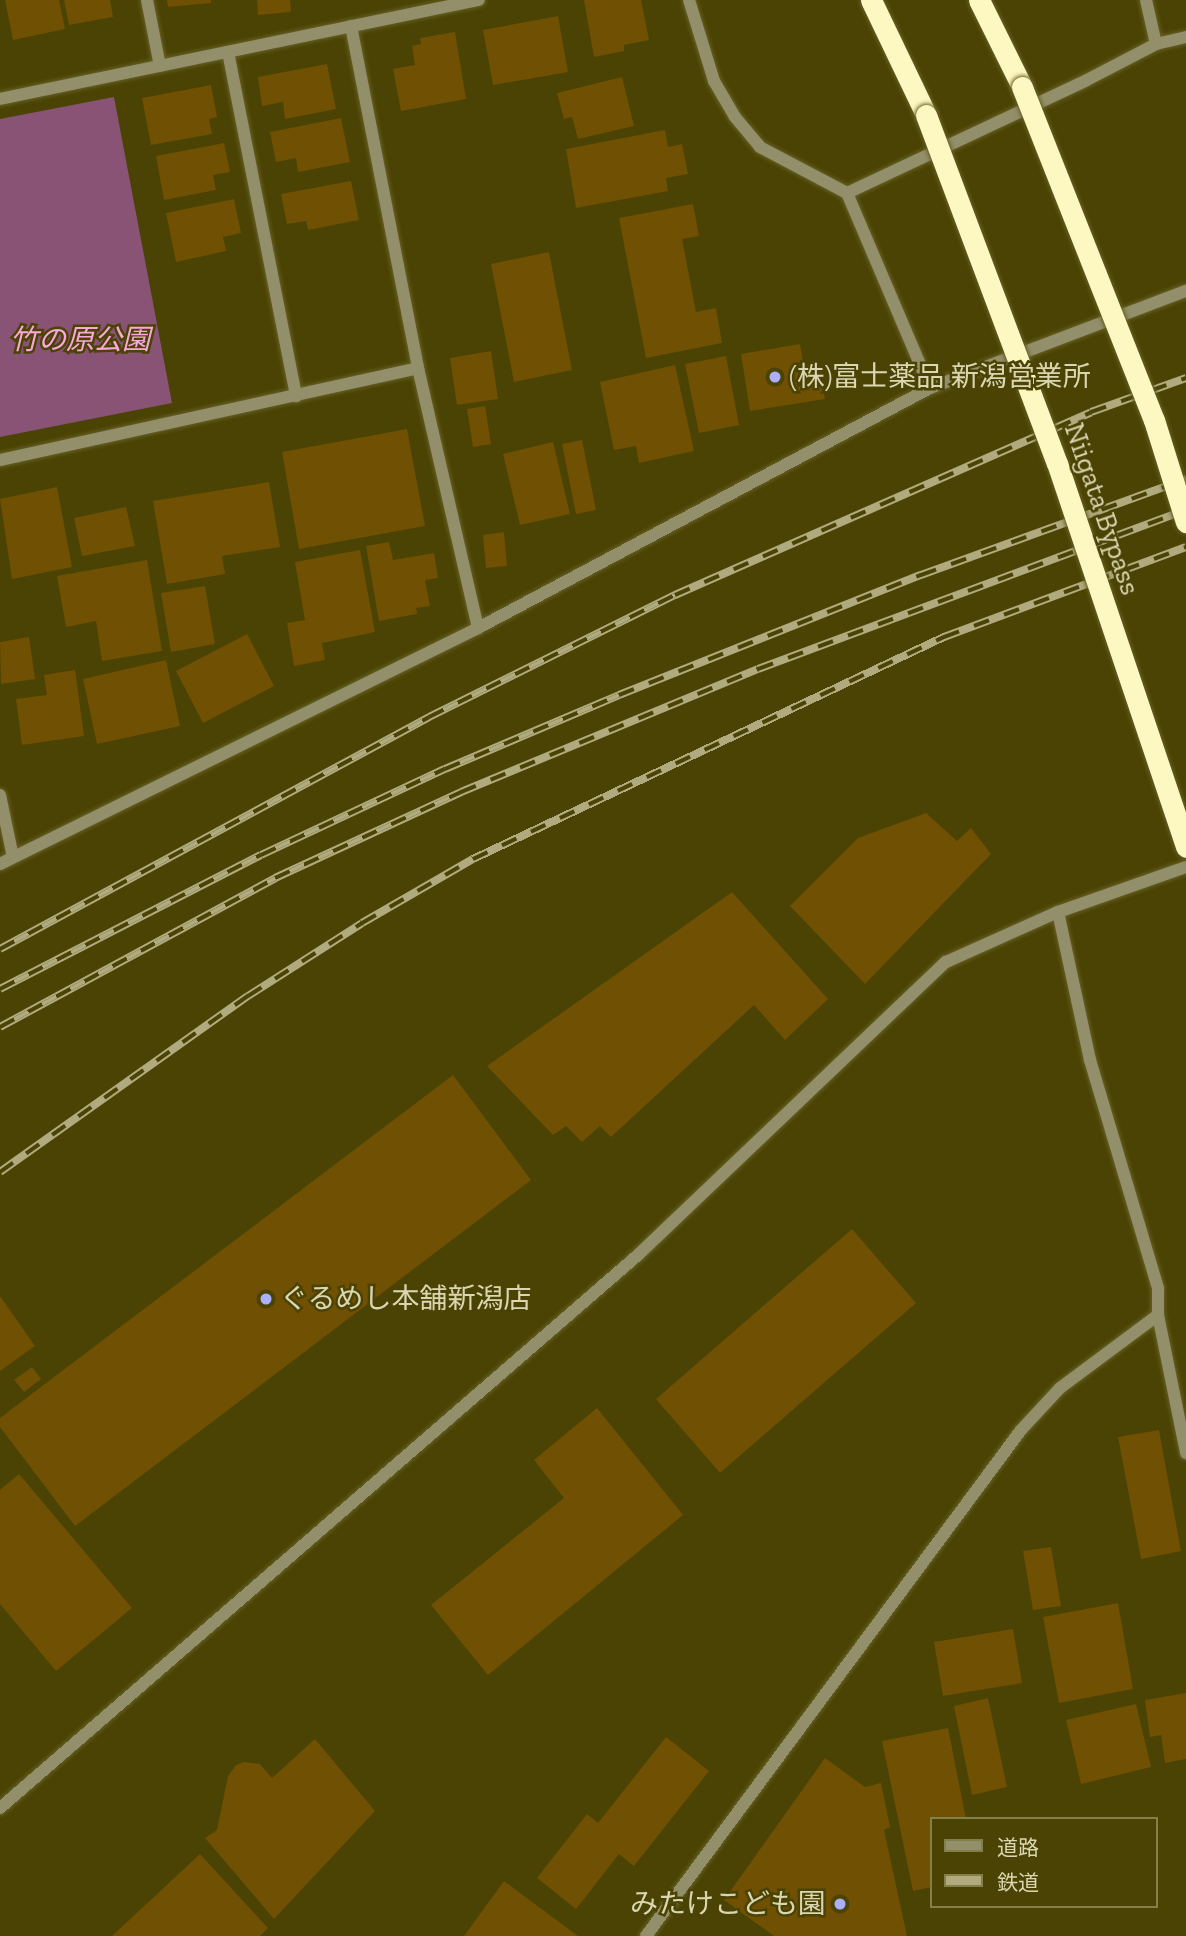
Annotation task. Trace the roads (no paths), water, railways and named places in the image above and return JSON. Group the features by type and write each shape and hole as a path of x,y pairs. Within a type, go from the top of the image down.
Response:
{"highway":[{"name":"Niigata Bypass","path":"871,0 926,115 1057,463 1186,847"},
{"path":"979,0 1022,87 1154,419 1186,522"}],"street":[{"path":"146,0 160,66"},
{"path":"0,99 479,0"},
{"path":"689,0 714,81 735,117 760,147 847,193 930,388"},
{"path":"1146,0 1156,44"},
{"path":"351,26 418,368 478,628"},
{"path":"847,193 1156,44 1186,37"},
{"path":"228,52 296,396"},
{"path":"0,864 478,628 930,388 1186,291"},
{"path":"0,460 418,368"},
{"path":"0,795 13,857"},
{"path":"0,1808 639,1254 946,962 1058,912 1186,867"},
{"path":"1058,912 1090,1060 1158,1288 1158,1315 1186,1453"},
{"path":"646,1936 1021,1430 1060,1388 1158,1315"}],"railway":[{"path":"0,949 429,717 675,595 1091,412 1186,378"},
{"path":"0,989 261,855 445,769 619,695 921,575 1186,479"},
{"path":"0,1027 275,878 461,792 758,669 1186,510"},
{"path":"0,1172 248,996 362,923 473,859 944,637 1186,547"}],"place":[{"name":"(株)富士薬品 新潟営業所","path":"775,377"},
{"name":"ぐるめし本舗新潟店","path":"266,1299"},
{"name":"みたけこども園","path":"840,1904"}],"park label":[{"name":"竹の原公園","path":"80,340"}]}
